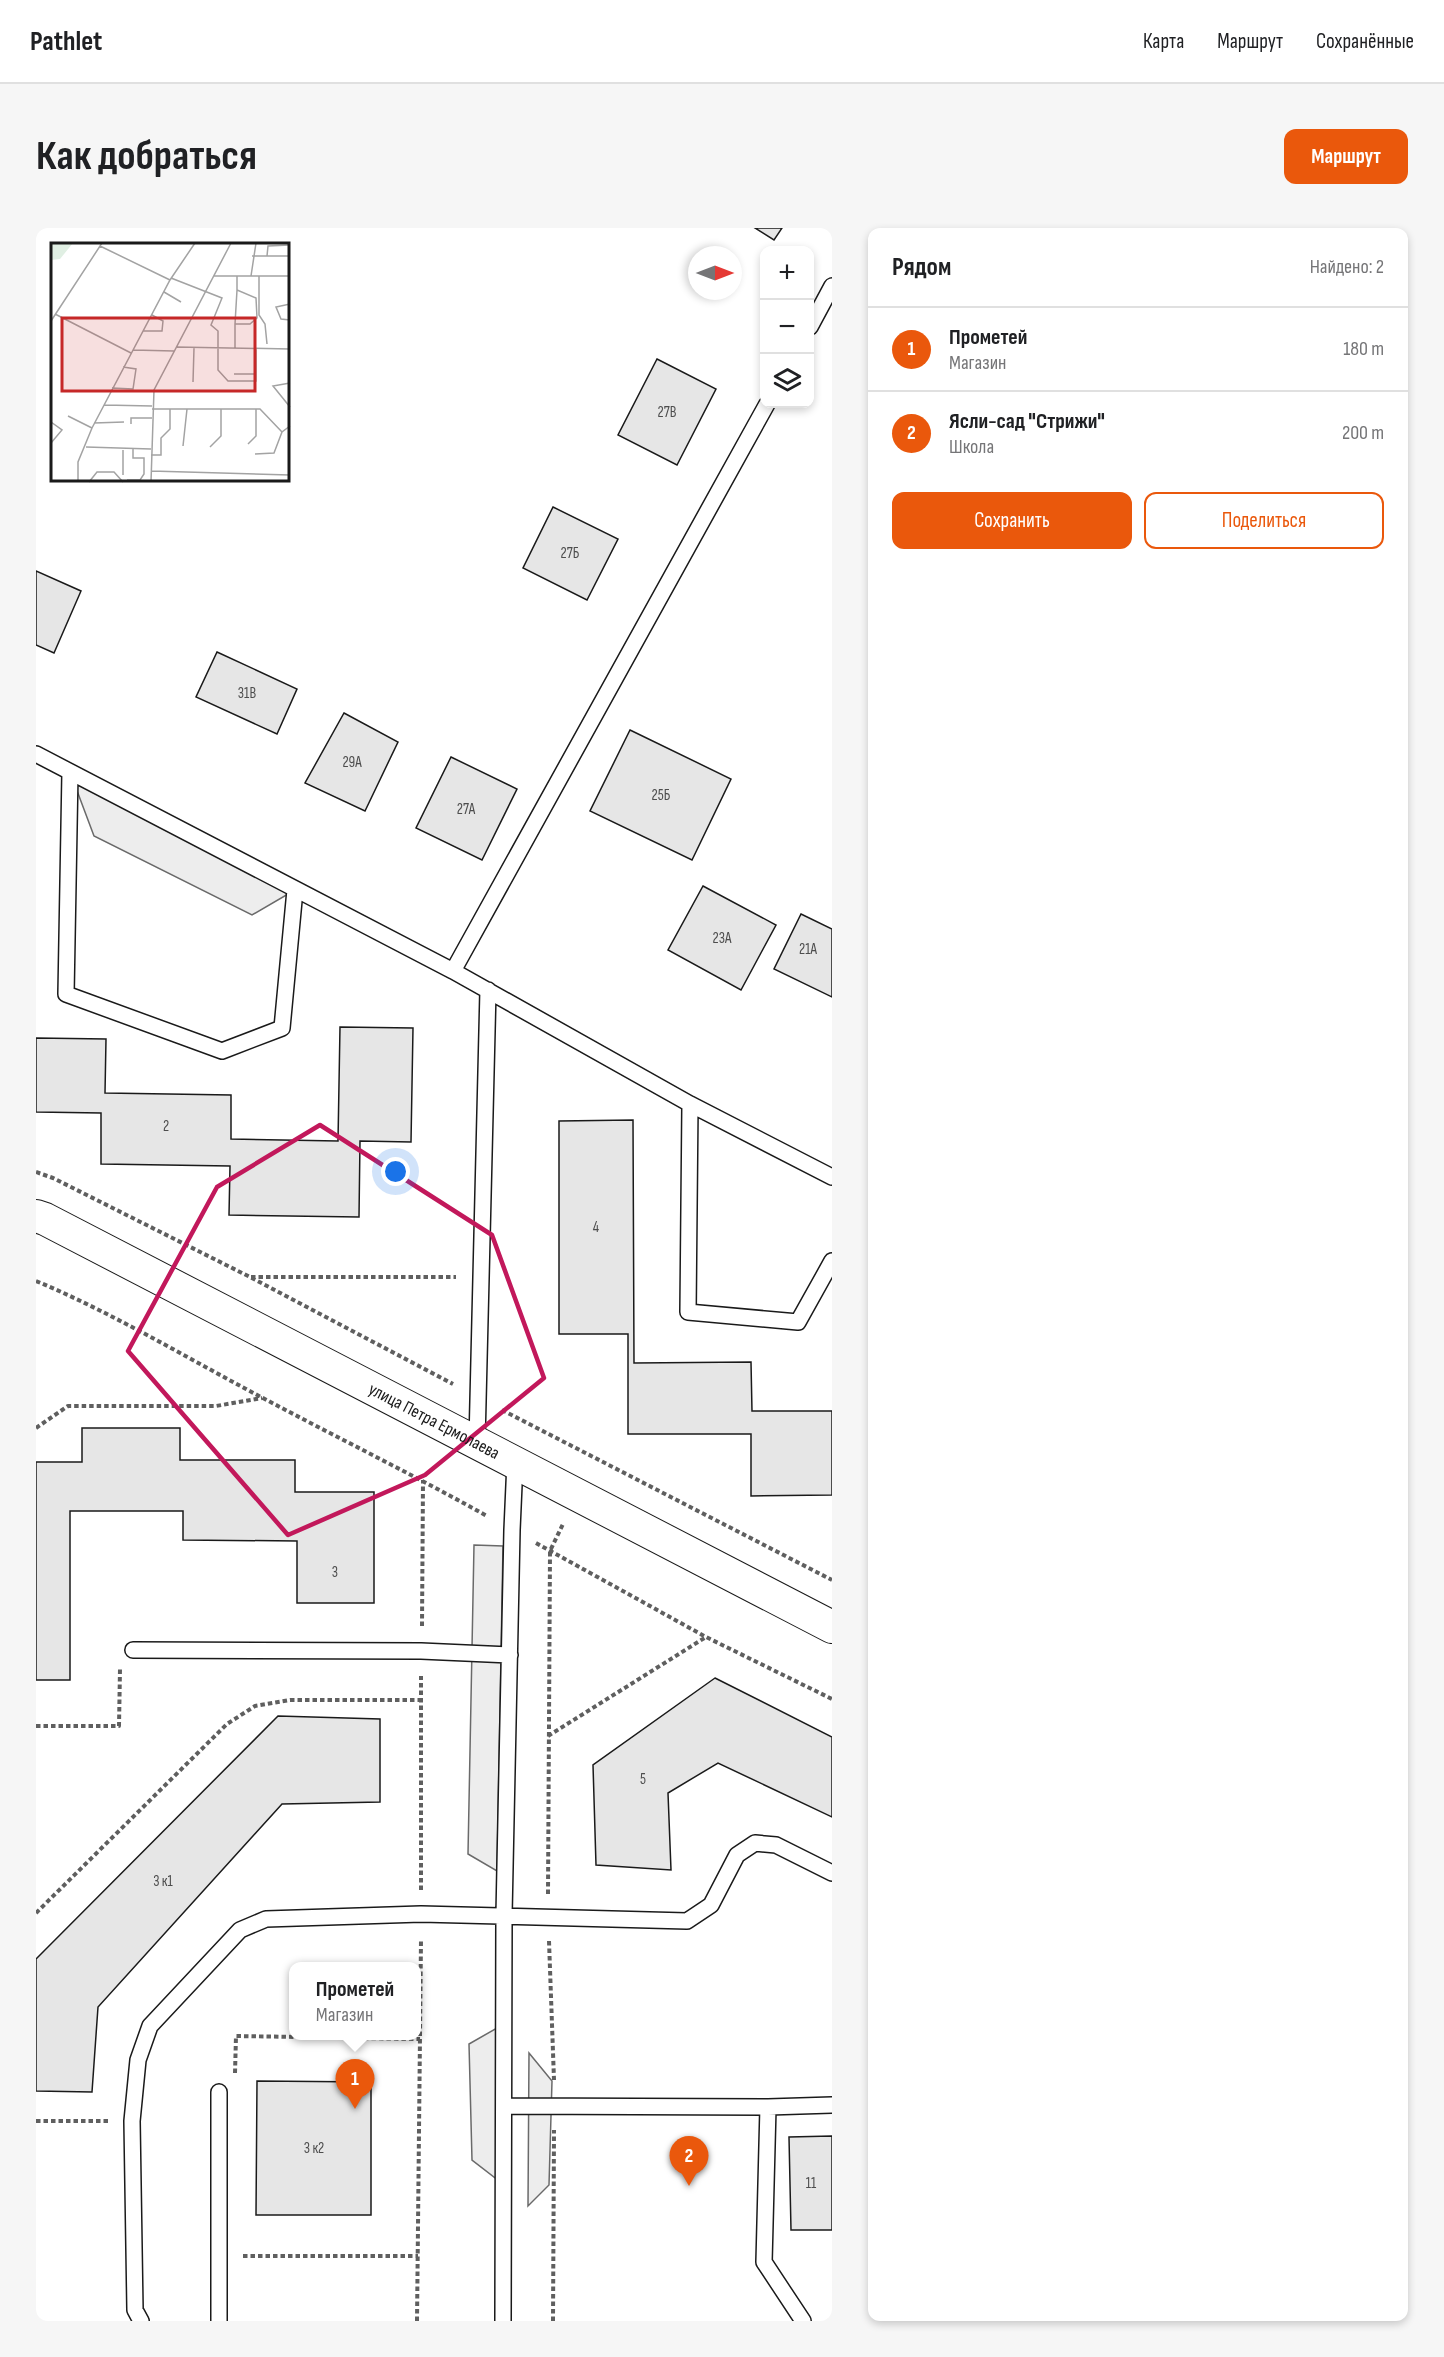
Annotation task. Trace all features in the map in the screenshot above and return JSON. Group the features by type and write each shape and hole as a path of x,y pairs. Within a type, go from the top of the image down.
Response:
{"street":[{"name":"улица Петра Ермолаева","path":"36,1216 56,1224 832,1627"}],"lane":[{"path":"814,320 832,286"},
{"path":"453,970 765,408"},
{"path":"36,754 453,970 690,1104 832,1178"},
{"path":"70,772 66,994 222,1051 282,1028 295,890"},
{"path":"477,1442 488,990"},
{"path":"690,1104 688,1312 798,1322 832,1262"},
{"path":"503,2321 504,1915 515,1462"},
{"path":"133,1650 421,1651 510,1655"},
{"path":"141,2321 135,2310 132,2121 138,2060 150,2026 240,1930 266,1919 421,1914 687,1922 711,1905 737,1855 755,1843 776,1845 832,1873"},
{"path":"219,2092 219,2321"},
{"path":"504,2106 768,2107 832,2105"},
{"path":"768,2107 764,2262 803,2321"}],"path":[{"path":"36,1172 53,1178 250,1277 832,1580"},
{"path":"250,1277 481,1277"},
{"path":"36,1281 82,1302 423,1480 706,1637 832,1699"},
{"path":"36,1428 68,1406 216,1406 263,1398"},
{"path":"550,1551 564,1522"},
{"path":"548,1736 706,1637"},
{"path":"36,1726 119,1726 120,1662 133,1650"},
{"path":"36,1912 227,1724 255,1706 291,1700 421,1700"},
{"path":"219,2092 235,2083 236,2036 289,2037"},
{"path":"36,2121 132,2121"},
{"path":"218,2256 418,2256"}],"highlighted area":[{"path":"320,1125 492,1235 544,1378 425,1475 288,1535 128,1351 217,1187"}],"shaded area":[{"path":"70,772 295,890 252,915 94,836"},
{"path":"474,1545 503,1546 497,1871 468,1854"},
{"path":"504,2024 503,2184 472,2160 469,2044"},
{"path":"529,2053 552,2081 549,2185 528,2206"}],"building":[{"path":"755,228 782,228 774,240"},
{"path":"657,359 716,389 677,465 618,435"},
{"path":"553,507 618,539 587,600 523,568"},
{"path":"36,571 81,591 54,653 36,645"},
{"path":"217,652 297,689 277,734 196,697"},
{"path":"344,713 398,742 365,811 305,783"},
{"path":"630,730 731,779 692,860 590,811"},
{"path":"451,757 517,789 482,860 416,828"},
{"path":"703,886 776,925 741,990 668,950"},
{"path":"801,914 832,929 832,997 774,969"},
{"path":"340,1027 413,1028 411,1142 360,1141 359,1217 229,1215 230,1166 101,1164 101,1113 36,1112 36,1038 106,1039 105,1093 231,1095 231,1139 338,1141"},
{"path":"633,1120 634,1363 751,1362 752,1411 832,1411 832,1495 751,1496 751,1434 628,1434 628,1334 559,1334 559,1121"},
{"path":"82,1428 180,1428 180,1460 295,1460 295,1492 374,1492 374,1603 297,1603 297,1541 183,1540 183,1511 70,1511 70,1680 36,1680 36,1462 82,1462"},
{"path":"715,1678 832,1737 832,1817 718,1763 668,1793 671,1870 596,1865 593,1765"},
{"path":"278,1716 380,1719 380,1802 282,1804 98,2007 92,2092 36,2091 36,1959"},
{"path":"257,2081 371,2082 371,2215 256,2215"},
{"path":"832,2136 832,2230 791,2230 789,2137"}],"place":[{"name":"Прометей","path":"355,2109"},
{"name":"Ясли-сад \"Стрижи\"","path":"689,2186"}]}
